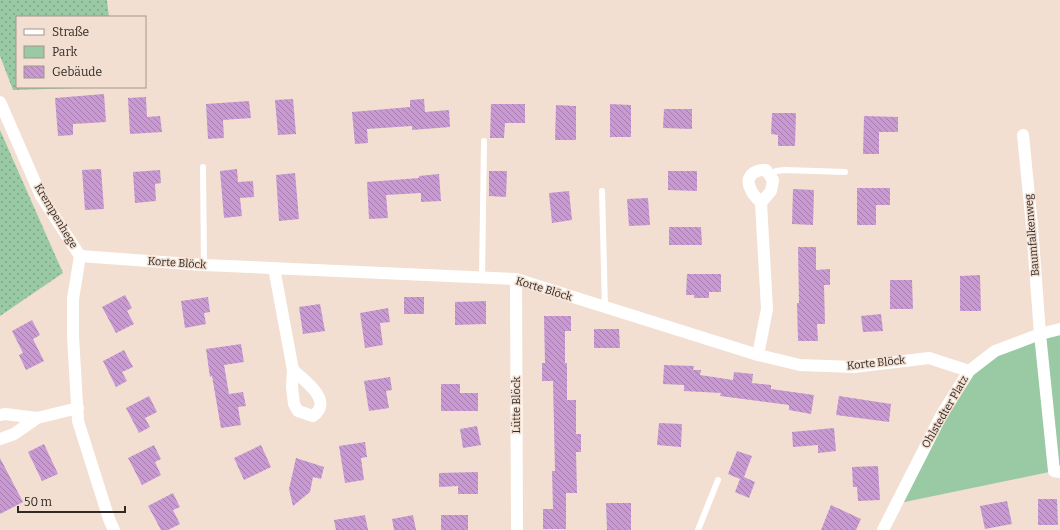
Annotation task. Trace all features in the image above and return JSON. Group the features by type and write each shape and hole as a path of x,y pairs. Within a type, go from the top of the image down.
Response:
{"street":[{"name":"Krempenhege","path":"0,102 41,196 80,256 73,299 73,336 78,421 109,519 114,530"},
{"name":"Baumfalkenweg","path":"1023,135 1032,226 1040,334"},
{"path":"758,355 767,310 761,203 750,189 749,177 755,171 760,169 766,170 771,175 773,180 771,191 761,203"},
{"name":"Korte Blöck","path":"80,256 204,265 516,279 758,355 800,366 854,367 929,358 969,371"},
{"path":"274,268 293,370"},
{"name":"Lütte Blöck","path":"516,279 517,530"},
{"name":"Ohlstedter Platz","path":"883,530 942,414 969,371 995,351 1040,334 1060,329"},
{"path":"1040,334 1054,471 1060,472"},
{"path":"0,415 5,414 37,418 78,408"},
{"path":"0,439 14,434 37,418"}],"lane":[{"path":"482,278 484,140"},
{"path":"203,167 204,265"},
{"path":"771,175 776,171 785,170 845,172"},
{"path":"602,191 606,308"},
{"path":"698,530 718,480"}],"green space":[{"path":"0,0 107,0 109,16 16,16 16,88 80,88 13,90 0,56"},
{"path":"0,130 63,273 0,316"},
{"path":"1060,329 1060,472 1054,471 895,504 969,371 995,351"}],"building":[{"path":"104,94 106,122 73,124 73,135 58,136 55,98"},
{"path":"146,97 147,117 160,116 162,132 130,134 128,98"},
{"path":"293,99 296,134 278,135 275,100"},
{"path":"424,99 425,112 449,110 450,127 412,130 412,126 367,129 368,143 355,144 352,112 410,107 410,100"},
{"path":"249,101 251,118 223,120 224,138 208,139 206,104"},
{"path":"491,104 525,104 525,123 505,123 504,138 490,138"},
{"path":"610,104 631,105 631,137 610,137"},
{"path":"556,105 576,106 576,140 555,140"},
{"path":"664,109 692,109 692,129 663,128"},
{"path":"772,113 796,113 795,146 778,146 778,135 771,134"},
{"path":"864,116 898,117 898,132 879,132 879,154 863,154"},
{"path":"101,169 104,209 85,210 82,170"},
{"path":"237,169 238,182 253,181 254,197 240,198 242,216 224,218 220,171"},
{"path":"160,170 161,183 155,184 156,201 135,203 133,172"},
{"path":"489,171 507,171 506,197 489,196"},
{"path":"668,171 697,171 697,191 668,190"},
{"path":"295,173 299,219 279,221 276,175"},
{"path":"439,174 441,201 421,202 421,193 386,195 388,218 369,219 367,182 419,178 419,176"},
{"path":"857,188 890,188 890,205 876,205 876,225 857,225"},
{"path":"793,189 814,190 813,225 792,224"},
{"path":"569,191 572,220 552,223 549,193"},
{"path":"648,198 650,225 629,226 627,199"},
{"path":"669,227 701,227 702,245 669,245"},
{"path":"798,247 816,247 816,270 830,269 830,285 824,285 825,324 817,324 818,341 798,341"},
{"path":"687,274 721,274 721,292 709,292 709,298 694,298 694,295 686,295"},
{"path":"980,275 981,311 960,311 960,276"},
{"path":"890,280 912,280 913,309 890,309"},
{"path":"125,295 132,308 127,311 134,324 116,333 102,307"},
{"path":"208,297 210,312 204,313 206,324 185,328 181,301"},
{"path":"404,297 424,297 424,314 404,314"},
{"path":"486,301 486,324 455,325 455,302"},
{"path":"320,304 325,331 303,334 299,307"},
{"path":"388,308 390,322 380,323 383,345 365,348 360,313"},
{"path":"881,314 883,331 863,332 861,316"},
{"path":"544,316 571,316 571,331 565,331 567,400 576,400 576,434 581,434 581,452 576,452 577,493 566,493 566,529 543,529 543,509 553,509 552,471 555,471 553,381 542,381 542,363 545,363"},
{"path":"32,320 40,335 33,339 44,361 26,370 19,355 23,353 12,331"},
{"path":"594,329 619,329 620,348 594,348"},
{"path":"241,344 244,362 224,365 229,394 243,392 246,406 238,407 241,425 221,428 212,376 210,377 206,349"},
{"path":"124,350 133,367 122,372 127,381 116,387 103,361"},
{"path":"664,365 694,366 693,370 701,370 700,375 733,380 734,372 753,374 752,383 771,385 771,389 814,395 811,414 789,410 789,405 720,396 721,393 684,391 684,385 663,384"},
{"path":"390,377 392,390 386,391 389,408 369,411 364,381"},
{"path":"441,384 460,384 460,393 478,393 478,411 441,411"},
{"path":"149,396 157,412 145,418 150,427 139,433 126,408"},
{"path":"839,396 891,404 889,422 836,415"},
{"path":"659,423 682,424 681,447 657,445"},
{"path":"477,426 481,445 463,448 460,429"},
{"path":"834,428 836,451 818,453 818,445 793,447 792,432"},
{"path":"365,442 367,457 361,458 364,480 345,483 339,446"},
{"path":"44,444 58,474 42,481 28,452"},
{"path":"154,445 161,459 155,462 161,475 142,485 128,458"},
{"path":"261,445 271,467 244,480 234,458"},
{"path":"737,451 752,456 744,477 755,482 749,498 735,492 740,479 728,474"},
{"path":"0,458 23,502 0,514"},
{"path":"296,458 324,467 321,479 313,477 310,492 293,506 289,489"},
{"path":"878,466 880,500 858,501 857,487 853,487 852,467"},
{"path":"478,472 478,494 458,494 458,486 439,487 439,473"},
{"path":"173,493 180,507 173,510 180,524 168,530 161,530 148,506"},
{"path":"1038,499 1057,499 1058,525 1038,525"},
{"path":"1007,501 1012,524 985,529 980,506"},
{"path":"606,503 631,503 631,530 607,530"},
{"path":"831,505 861,519 856,530 821,530"},
{"path":"365,515 368,530 336,530 334,520"},
{"path":"413,515 416,530 394,530 392,519"},
{"path":"441,515 468,515 468,530 441,530"}]}
